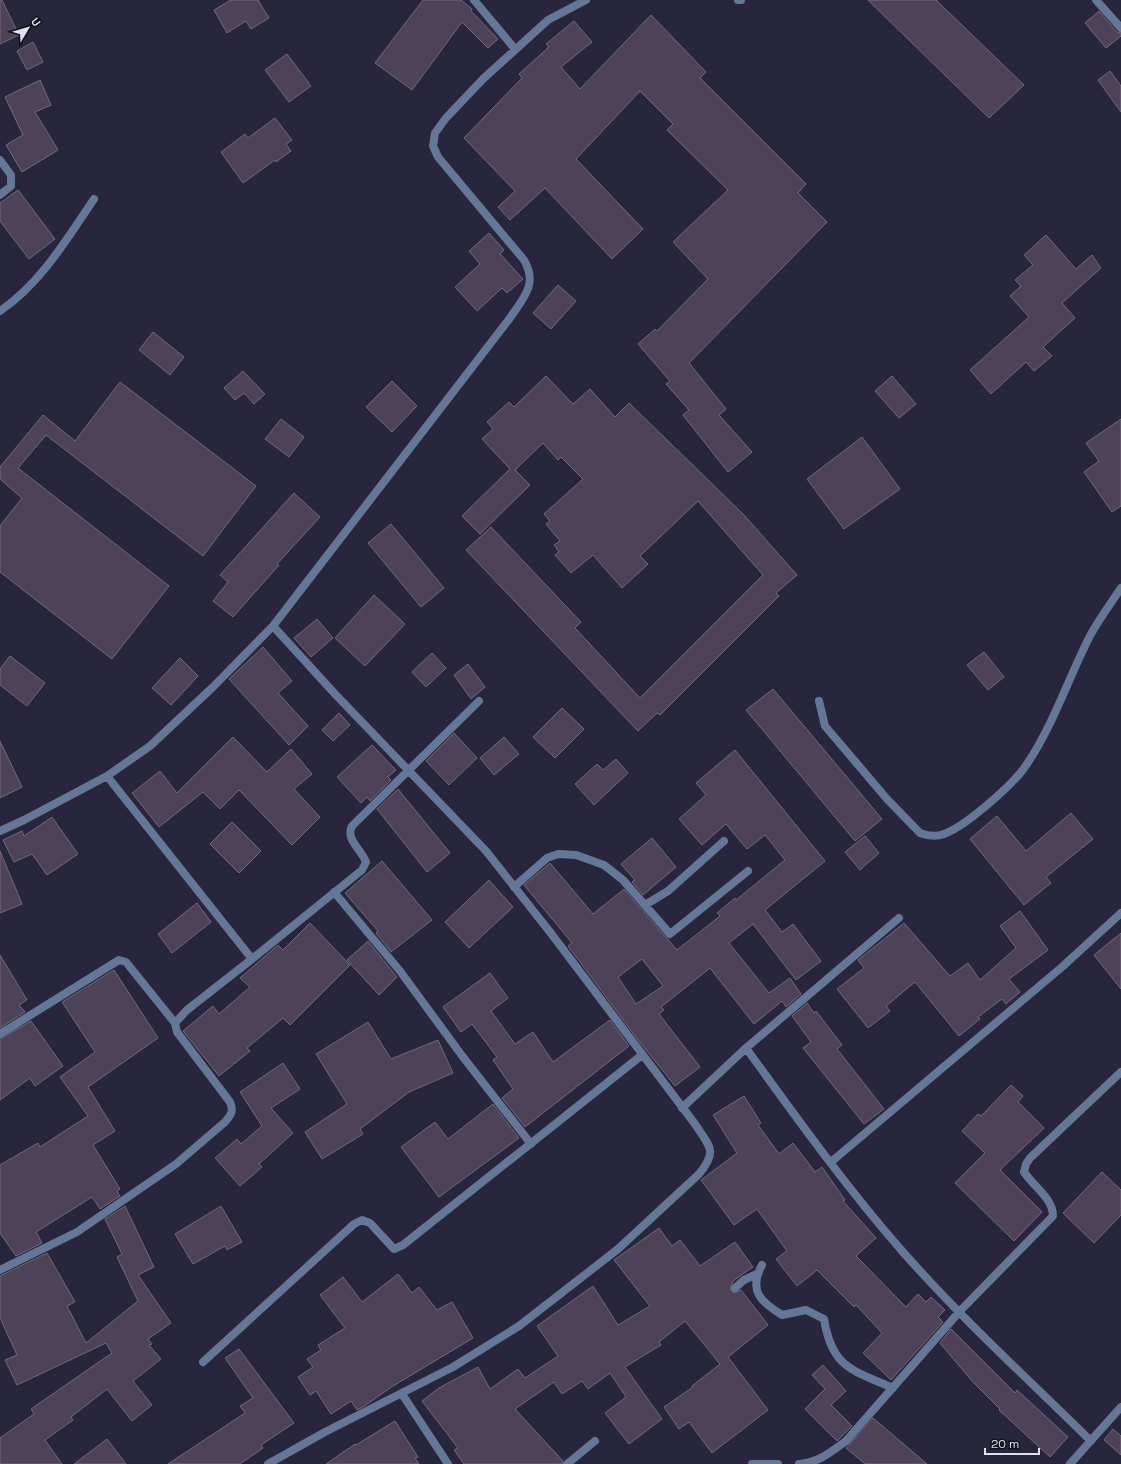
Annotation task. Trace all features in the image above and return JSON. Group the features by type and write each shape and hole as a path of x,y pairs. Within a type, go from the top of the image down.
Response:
{"street":[{"path":"474,0 514,49"},
{"path":"0,831 107,776 150,746 273,626 510,318 532,280 530,270 524,260 438,157 433,146 435,133 446,118 514,49 548,20 586,0"},
{"path":"1096,0 1121,28"},
{"path":"0,160 11,175 10,186 0,195"},
{"path":"0,311 11,304 44,269 61,248 94,199"},
{"path":"819,701 825,726 887,799 920,833 927,836 943,834 966,821 1005,788 1026,766 1044,735 1091,634 1121,588"},
{"path":"271,1463 325,1432 453,1367 519,1326 618,1250 699,1174 709,1162 711,1152 695,1124 496,863 273,626"},
{"path":"176,1023 187,1010 252,960 362,870 366,862 351,838 349,832 352,826 479,701"},
{"path":"107,776 252,960"},
{"path":"645,905 668,891 724,841"},
{"path":"514,887 547,858 558,854 576,856 604,865 623,880 670,934 748,871"},
{"path":"334,892 400,971 463,1057 531,1144"},
{"path":"831,1162 1038,988 1121,912"},
{"path":"682,1108 746,1048 899,918"},
{"path":"0,1034 119,960 126,962 176,1023 177,1032 225,1094 232,1108 231,1114 225,1122 176,1164 77,1232 0,1270"},
{"path":"746,1048 831,1162 903,1252 1091,1441"},
{"path":"203,1362 354,1224 362,1220 370,1223 394,1249 403,1245 642,1055"},
{"path":"799,1464 810,1464 824,1458 846,1441 960,1311 1052,1216 1053,1210 1048,1201 1024,1172 1026,1164 1039,1148 1121,1072"},
{"path":"762,1266 757,1274 757,1294 765,1304 782,1315 806,1310 824,1319 827,1334 834,1353 850,1370 893,1388"},
{"path":"734,1288 744,1280 757,1274"},
{"path":"402,1394 448,1464"},
{"path":"1070,1464 1121,1407"},
{"path":"567,1464 595,1442"},
{"path":"752,1464 778,1464"}],"building":[{"path":"0,0 2,0 19,35 0,44"},
{"path":"231,0 258,0 269,18 251,29 246,21 227,33 214,10"},
{"path":"423,0 461,0 472,9 471,11 498,39 488,48 462,22 412,90 375,63"},
{"path":"868,0 936,0 1024,85 989,118"},
{"path":"1099,11 1117,32 1121,33 1121,36 1106,48 1085,23"},
{"path":"651,15 706,72 700,78 806,184 798,193 827,222 689,363 726,409 719,415 752,452 728,472 683,415 689,410 666,384 670,381 638,344 655,329 657,331 708,279 673,242 728,190 667,130 673,124 640,91 576,159 643,229 612,259 545,188 510,220 498,207 515,191 464,138 522,78 519,74 549,47 546,44 574,21 592,42 561,67 580,89"},
{"path":"33,42 43,62 27,70 17,51"},
{"path":"287,54 311,86 289,102 265,70"},
{"path":"1110,71 1121,86 1121,112 1098,80"},
{"path":"40,80 51,105 35,112 58,150 22,172 6,145 23,135 5,97"},
{"path":"275,118 292,140 286,144 291,151 276,162 275,160 243,183 221,152 245,134 248,138"},
{"path":"18,190 55,239 29,259 0,221 0,203"},
{"path":"489,233 504,250 500,254 523,279 507,293 502,288 477,311 455,287 480,264 469,251"},
{"path":"1046,235 1076,269 1092,255 1101,268 1062,303 1075,318 1043,347 1052,356 1034,371 1026,362 991,394 970,370 1029,317 1010,296 1021,286 1015,280 1033,265 1024,255"},
{"path":"558,285 576,301 551,329 533,313"},
{"path":"153,332 184,357 170,375 139,350"},
{"path":"243,371 265,394 254,404 244,393 235,400 224,388"},
{"path":"546,376 573,404 590,389 615,417 629,403 744,515 797,575 776,593 779,596 660,715 657,713 638,731 466,550 491,527 581,622 575,628 640,698 763,575 698,501 640,556 648,564 622,588 593,555 571,573 555,555 559,552 554,545 560,541 546,524 550,521 544,514 583,479 561,457 558,460 543,443 515,470 530,485 480,534 462,516 510,469 482,439 493,429 487,422 509,402 514,407"},
{"path":"892,376 916,404 899,418 875,391"},
{"path":"392,381 417,406 392,432 366,407"},
{"path":"120,382 256,486 203,556 46,435 18,468 169,586 112,659 0,572 0,526 22,498 0,479 0,467 43,415 75,441"},
{"path":"281,419 304,437 289,457 265,439"},
{"path":"1121,419 1121,506 1112,512 1084,472 1099,461 1086,443"},
{"path":"862,437 900,489 844,529 807,479"},
{"path":"294,493 320,517 277,564 279,565 233,617 213,601 228,582 220,575"},
{"path":"391,524 444,588 421,607 368,543"},
{"path":"374,595 405,624 365,666 335,638"},
{"path":"317,619 333,638 311,657 294,638"},
{"path":"263,647 292,681 278,693 308,726 289,745 229,679"},
{"path":"984,652 1004,677 988,690 967,665"},
{"path":"432,653 446,668 426,687 412,672"},
{"path":"10,656 45,683 27,706 0,685 0,669"},
{"path":"180,658 198,676 171,705 152,688"},
{"path":"468,664 485,687 471,699 454,675"},
{"path":"773,689 882,819 855,841 746,710"},
{"path":"562,708 584,729 555,758 533,737"},
{"path":"339,713 350,725 333,741 322,730"},
{"path":"454,733 477,758 449,785 426,761"},
{"path":"233,737 267,772 291,749 312,774 294,789 320,817 292,845 239,790 220,809 203,792 159,827 132,793 160,771 177,793"},
{"path":"504,737 519,754 494,775 480,758"},
{"path":"0,741 22,787 0,798"},
{"path":"372,745 396,770 388,777 391,780 370,801 367,797 361,803 337,777"},
{"path":"735,750 825,861 765,910 782,932 793,924 821,961 796,980 753,924 729,943 769,993 790,978 801,994 786,1007 782,1001 754,1024 710,968 661,1007 664,1010 659,1014 700,1067 675,1086 638,1040 568,946 572,943 524,885 550,863 593,914 624,889 677,950 720,916 717,913 735,898 736,900 785,860 765,835 747,849 726,824 702,845 679,819 706,795 696,783","holes":["642,959 663,986 636,1004 618,977"]},
{"path":"616,759 628,773 594,805 575,784 597,764 603,770"},
{"path":"398,789 450,853 427,872 377,809"},
{"path":"1071,813 1093,839 1046,877 1051,883 1024,905 970,839 997,816 1026,851"},
{"path":"52,817 78,854 47,875 32,854 14,862 3,840 22,831 24,836"},
{"path":"232,822 261,851 239,873 210,844"},
{"path":"865,836 879,853 860,870 845,852"},
{"path":"652,838 676,867 643,895 632,882 635,880 621,864"},
{"path":"0,851 22,904 0,913"},
{"path":"382,861 432,920 391,952 376,933 378,931 345,893"},
{"path":"489,880 513,907 469,948 445,922"},
{"path":"197,903 211,922 172,953 158,934"},
{"path":"1020,911 1048,950 1009,979 1020,992 1006,1004 1002,999 978,1017 980,1019 959,1036 915,982 886,1006 890,1011 868,1028 837,989 864,968 858,960 904,923 950,976 968,963 980,980 1016,948 1000,926"},
{"path":"310,923 350,965 290,1025 283,1018 247,1048 250,1051 219,1076 183,1031 213,1006 219,1014 250,987 240,978 278,945 283,950"},
{"path":"1121,933 1121,989 1094,955"},
{"path":"368,941 397,977 379,995 347,960"},
{"path":"0,955 27,1000 19,1005 25,1012 0,1028"},
{"path":"114,970 158,1038 88,1087 115,1131 93,1145 120,1189 117,1191 120,1196 100,1209 92,1197 36,1232 42,1243 16,1256 0,1233 0,1165 38,1143 40,1147 88,1116 60,1077 95,1052 62,1002"},
{"path":"490,973 508,998 491,1011 515,1044 533,1032 553,1062 610,1020 629,1046 525,1127 502,1098 513,1089 493,1060 497,1057 472,1024 461,1032 443,1007"},
{"path":"807,1003 814,1013 816,1011 842,1045 837,1049 884,1109 864,1124 803,1048 811,1042 792,1016"},
{"path":"31,1021 63,1066 35,1086 30,1078 0,1100 0,1039"},
{"path":"368,1022 391,1059 438,1040 453,1073 409,1092 360,1129 363,1134 322,1159 305,1132 347,1104 316,1054"},
{"path":"283,1063 300,1089 271,1108 293,1133 259,1164 262,1167 240,1186 215,1158 237,1139 241,1144 262,1126 240,1092"},
{"path":"1011,1085 1023,1096 1018,1102 1044,1128 1000,1170 1042,1212 1014,1241 955,1183 985,1153 962,1131 978,1114 981,1116"},
{"path":"744,1096 761,1123 758,1125 779,1154 793,1143 815,1172 822,1167 845,1200 843,1201 876,1238 856,1256 906,1307 918,1294 926,1302 931,1297 945,1310 938,1317 943,1322 891,1380 863,1353 882,1333 856,1305 854,1307 817,1270 797,1286 776,1259 787,1251 757,1209 734,1225 701,1180 737,1153 713,1115"},
{"path":"493,1104 519,1138 439,1197 401,1147 435,1122 448,1139"},
{"path":"1102,1172 1121,1190 1121,1215 1094,1243 1063,1213"},
{"path":"125,1206 154,1267 138,1275 171,1323 148,1339 152,1344 149,1345 161,1359 133,1381 152,1405 132,1421 107,1389 71,1417 73,1420 45,1440 62,1464 0,1464 0,1438 34,1414 31,1409 112,1353 106,1343 17,1385 5,1360 17,1355 0,1318 0,1276 47,1253 75,1302 67,1306 86,1343 138,1301 117,1257 122,1254 105,1219"},
{"path":"221,1206 242,1242 227,1250 225,1246 193,1264 175,1234"},
{"path":"659,1228 672,1246 680,1240 700,1266 735,1242 753,1267 733,1281 730,1289 734,1293 741,1290 768,1325 728,1357 768,1410 712,1453 689,1422 679,1429 664,1407 693,1387 692,1386 720,1364 685,1321 659,1342 661,1345 625,1367 662,1419 629,1444 605,1413 626,1397 610,1373 588,1389 582,1381 562,1394 554,1382 515,1409 563,1461 562,1464 464,1464 454,1450 458,1448 422,1401 439,1388 478,1367 490,1389 518,1369 525,1378 558,1356 537,1326 593,1286 618,1325 650,1306 614,1260"},
{"path":"398,1274 412,1293 419,1287 437,1310 452,1302 473,1338 393,1386 363,1407 357,1410 351,1401 331,1414 316,1391 310,1395 298,1377 313,1367 307,1359 321,1350 318,1345 345,1328 320,1295 343,1277 362,1302"},
{"path":"951,1329 1015,1393 1017,1390 1068,1437 1050,1457 999,1410 1000,1409 972,1381 940,1343"},
{"path":"239,1349 294,1423 261,1445 263,1448 240,1464 168,1464 245,1413 240,1406 253,1398 225,1358"},
{"path":"823,1365 846,1391 831,1405 852,1426 837,1441 805,1409 825,1389 812,1375"},
{"path":"873,1418 927,1464 865,1464 846,1448"},
{"path":"395,1421 418,1457 415,1458 419,1464 326,1464 355,1444 356,1445"},
{"path":"1113,1429 1121,1436 1121,1455 1104,1440"},
{"path":"107,1439 126,1464 74,1464"}]}
